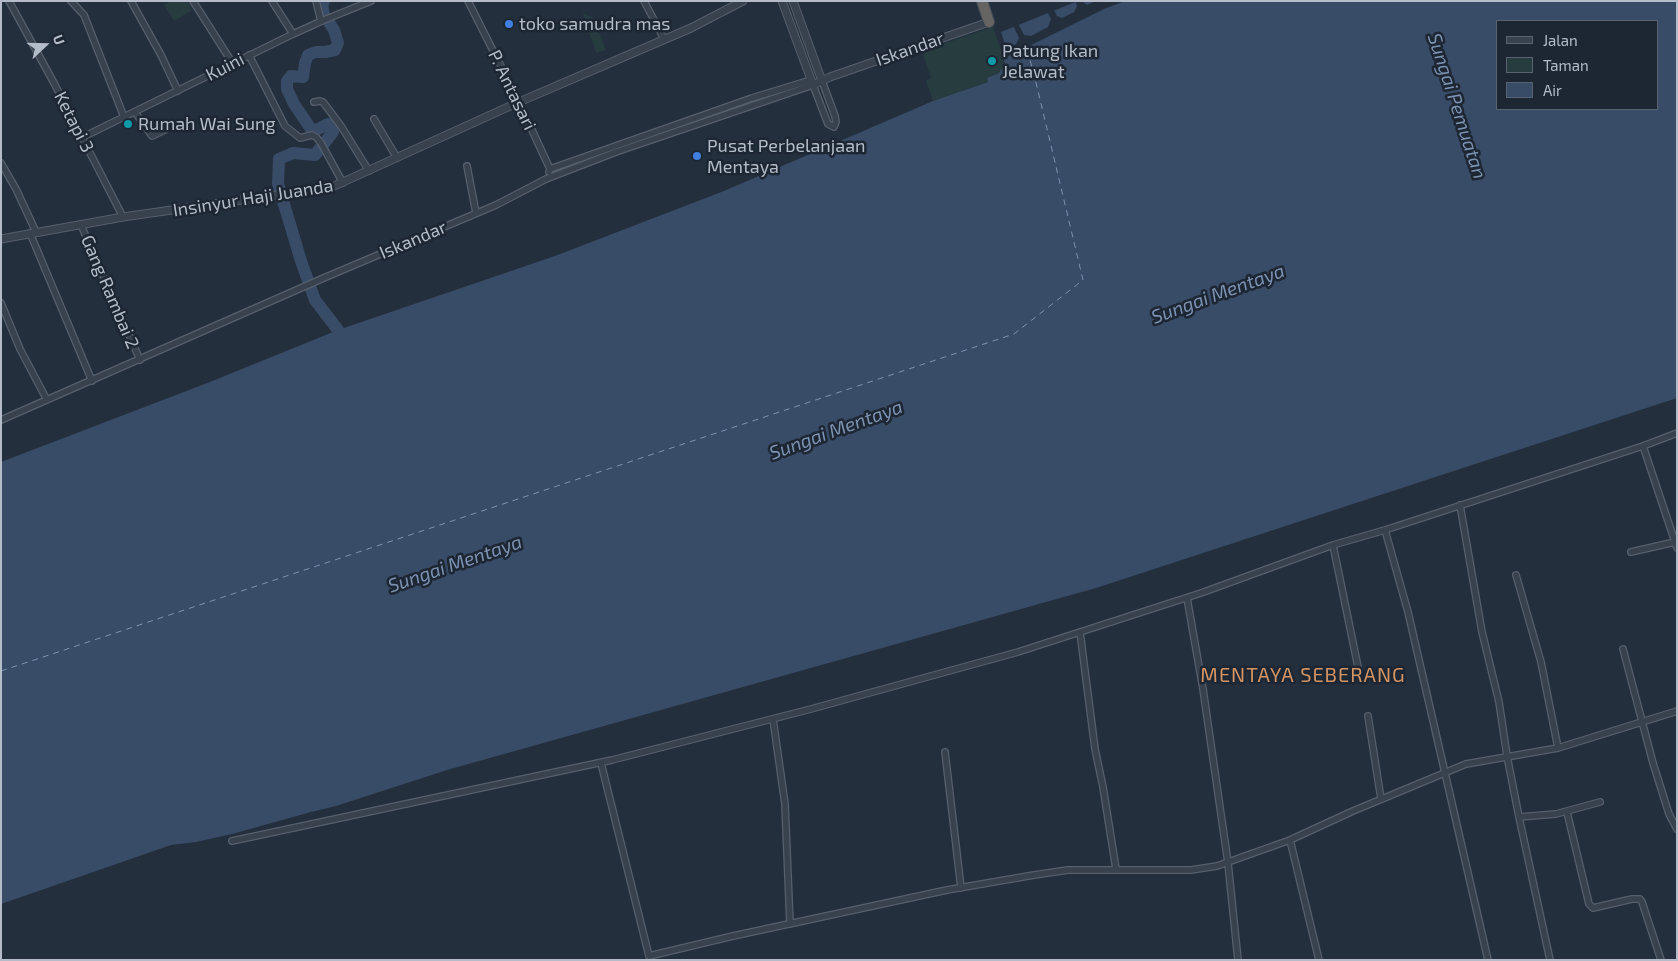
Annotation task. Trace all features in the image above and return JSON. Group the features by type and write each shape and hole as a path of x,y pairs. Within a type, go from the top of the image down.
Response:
{"highway":[{"path":"982,1 989,22"}],"street":[{"name":"Ketapi 3","path":"9,1 54,83 123,217"},
{"path":"71,1 84,15 124,118"},
{"path":"131,1 161,55 178,91"},
{"path":"194,1 232,64"},
{"path":"272,1 293,34"},
{"path":"316,1 323,20"},
{"name":"Kuini","path":"82,138 293,34 331,16 371,1"},
{"name":"P. Antasari","path":"468,1 519,102 550,169"},
{"path":"644,1 664,39"},
{"name":"Insinyur Haji Juanda","path":"1,239 123,217 328,188 343,183 519,102 664,39 743,1"},
{"path":"782,1 828,124 834,127 836,122 835,116 793,1"},
{"name":"Iskandar","path":"1,420 294,291 496,205 546,179 812,82 989,22"},
{"path":"249,55 288,129 300,138 314,136 321,143 343,183"},
{"name":"Iskandar","path":"550,169 752,98 812,82"},
{"path":"314,102 320,100 323,102 369,171"},
{"path":"135,112 152,136 171,127 177,127"},
{"path":"374,119 397,158"},
{"path":"1,163 33,233 92,381"},
{"path":"467,166 476,213"},
{"path":"546,179 550,169"},
{"name":"Gang Rambai 2","path":"81,225 140,360"},
{"path":"1,303 20,349 47,400"},
{"path":"232,842 601,763 773,719 1018,652 1187,598 1333,545 1576,468 1677,433"},
{"path":"1632,552 1676,545 1643,446"},
{"path":"1460,505 1482,632 1499,702 1507,756 1550,960"},
{"path":"1385,530 1408,612 1488,960"},
{"path":"1333,545 1358,667"},
{"path":"1516,574 1541,662 1558,748"},
{"path":"1187,598 1203,689 1228,863 1238,960"},
{"path":"1080,632 1095,749 1116,869"},
{"path":"1622,649 1666,804 1677,829"},
{"path":"601,763 649,956 732,936 961,888 1068,870 1190,870 1228,863 1290,840 1444,772 1479,761 1558,748 1677,711"},
{"path":"1368,716 1381,799"},
{"path":"773,719 785,804 790,924"},
{"path":"945,752 961,888"},
{"path":"1519,816 1556,814 1600,802"},
{"path":"1567,812 1589,904 1593,908 1632,899 1640,899 1661,960"},
{"path":"1290,840 1319,960"}],"green space":[{"path":"170,1 187,1 192,10 174,21 164,5"},
{"path":"583,13 593,18 606,50 596,53"},
{"path":"993,27 1004,58 1003,69 999,73 987,78 988,82 933,101 926,81 931,78 922,51"}],"water":[{"path":"1078,1 1677,1 1677,398 1096,588 447,770 336,806 232,834 171,845 1,904 1,462 210,382 338,330 555,256 724,191 933,101 988,82 987,78 999,73 1005,64 1001,50 1006,47 1001,32"}],"pier":[{"path":"1075,1 1082,1 1087,5 1095,1 1125,1 1104,9 1005,58 1002,51 1016,44 1019,38 1013,25 1018,23 1024,35 1031,36 1048,27 1051,19 1047,11 1053,8 1057,16 1062,18 1074,12 1077,6"}],"waterway":[{"path":"324,1 322,5 324,15 334,30 338,43 335,50 308,55 303,77 291,76 287,81 287,89 294,104 311,129 316,130 328,124 331,125 333,132 315,155 293,153 279,159 278,184 315,300 338,330 344,346"}],"ferry route":[{"path":"1,671 1014,334 1083,280 1033,70 1026,48"}],"place":[{"name":"toko samudra mas","path":"509,24"},
{"name":"Patung Ikan Jelawat","path":"992,61"},
{"name":"Rumah Wai Sung","path":"128,124"},
{"name":"Pusat Perbelanjaan Mentaya","path":"697,156"}],"district":[{"name":"MENTAYA SEBERANG","path":"1303,675"}],"water label":[{"name":"Sungai Pemuatan","path":"1457,106"},
{"name":"Sungai Mentaya","path":"1218,294"},
{"name":"Sungai Mentaya","path":"836,430"},
{"name":"Sungai Mentaya","path":"455,564"}]}
